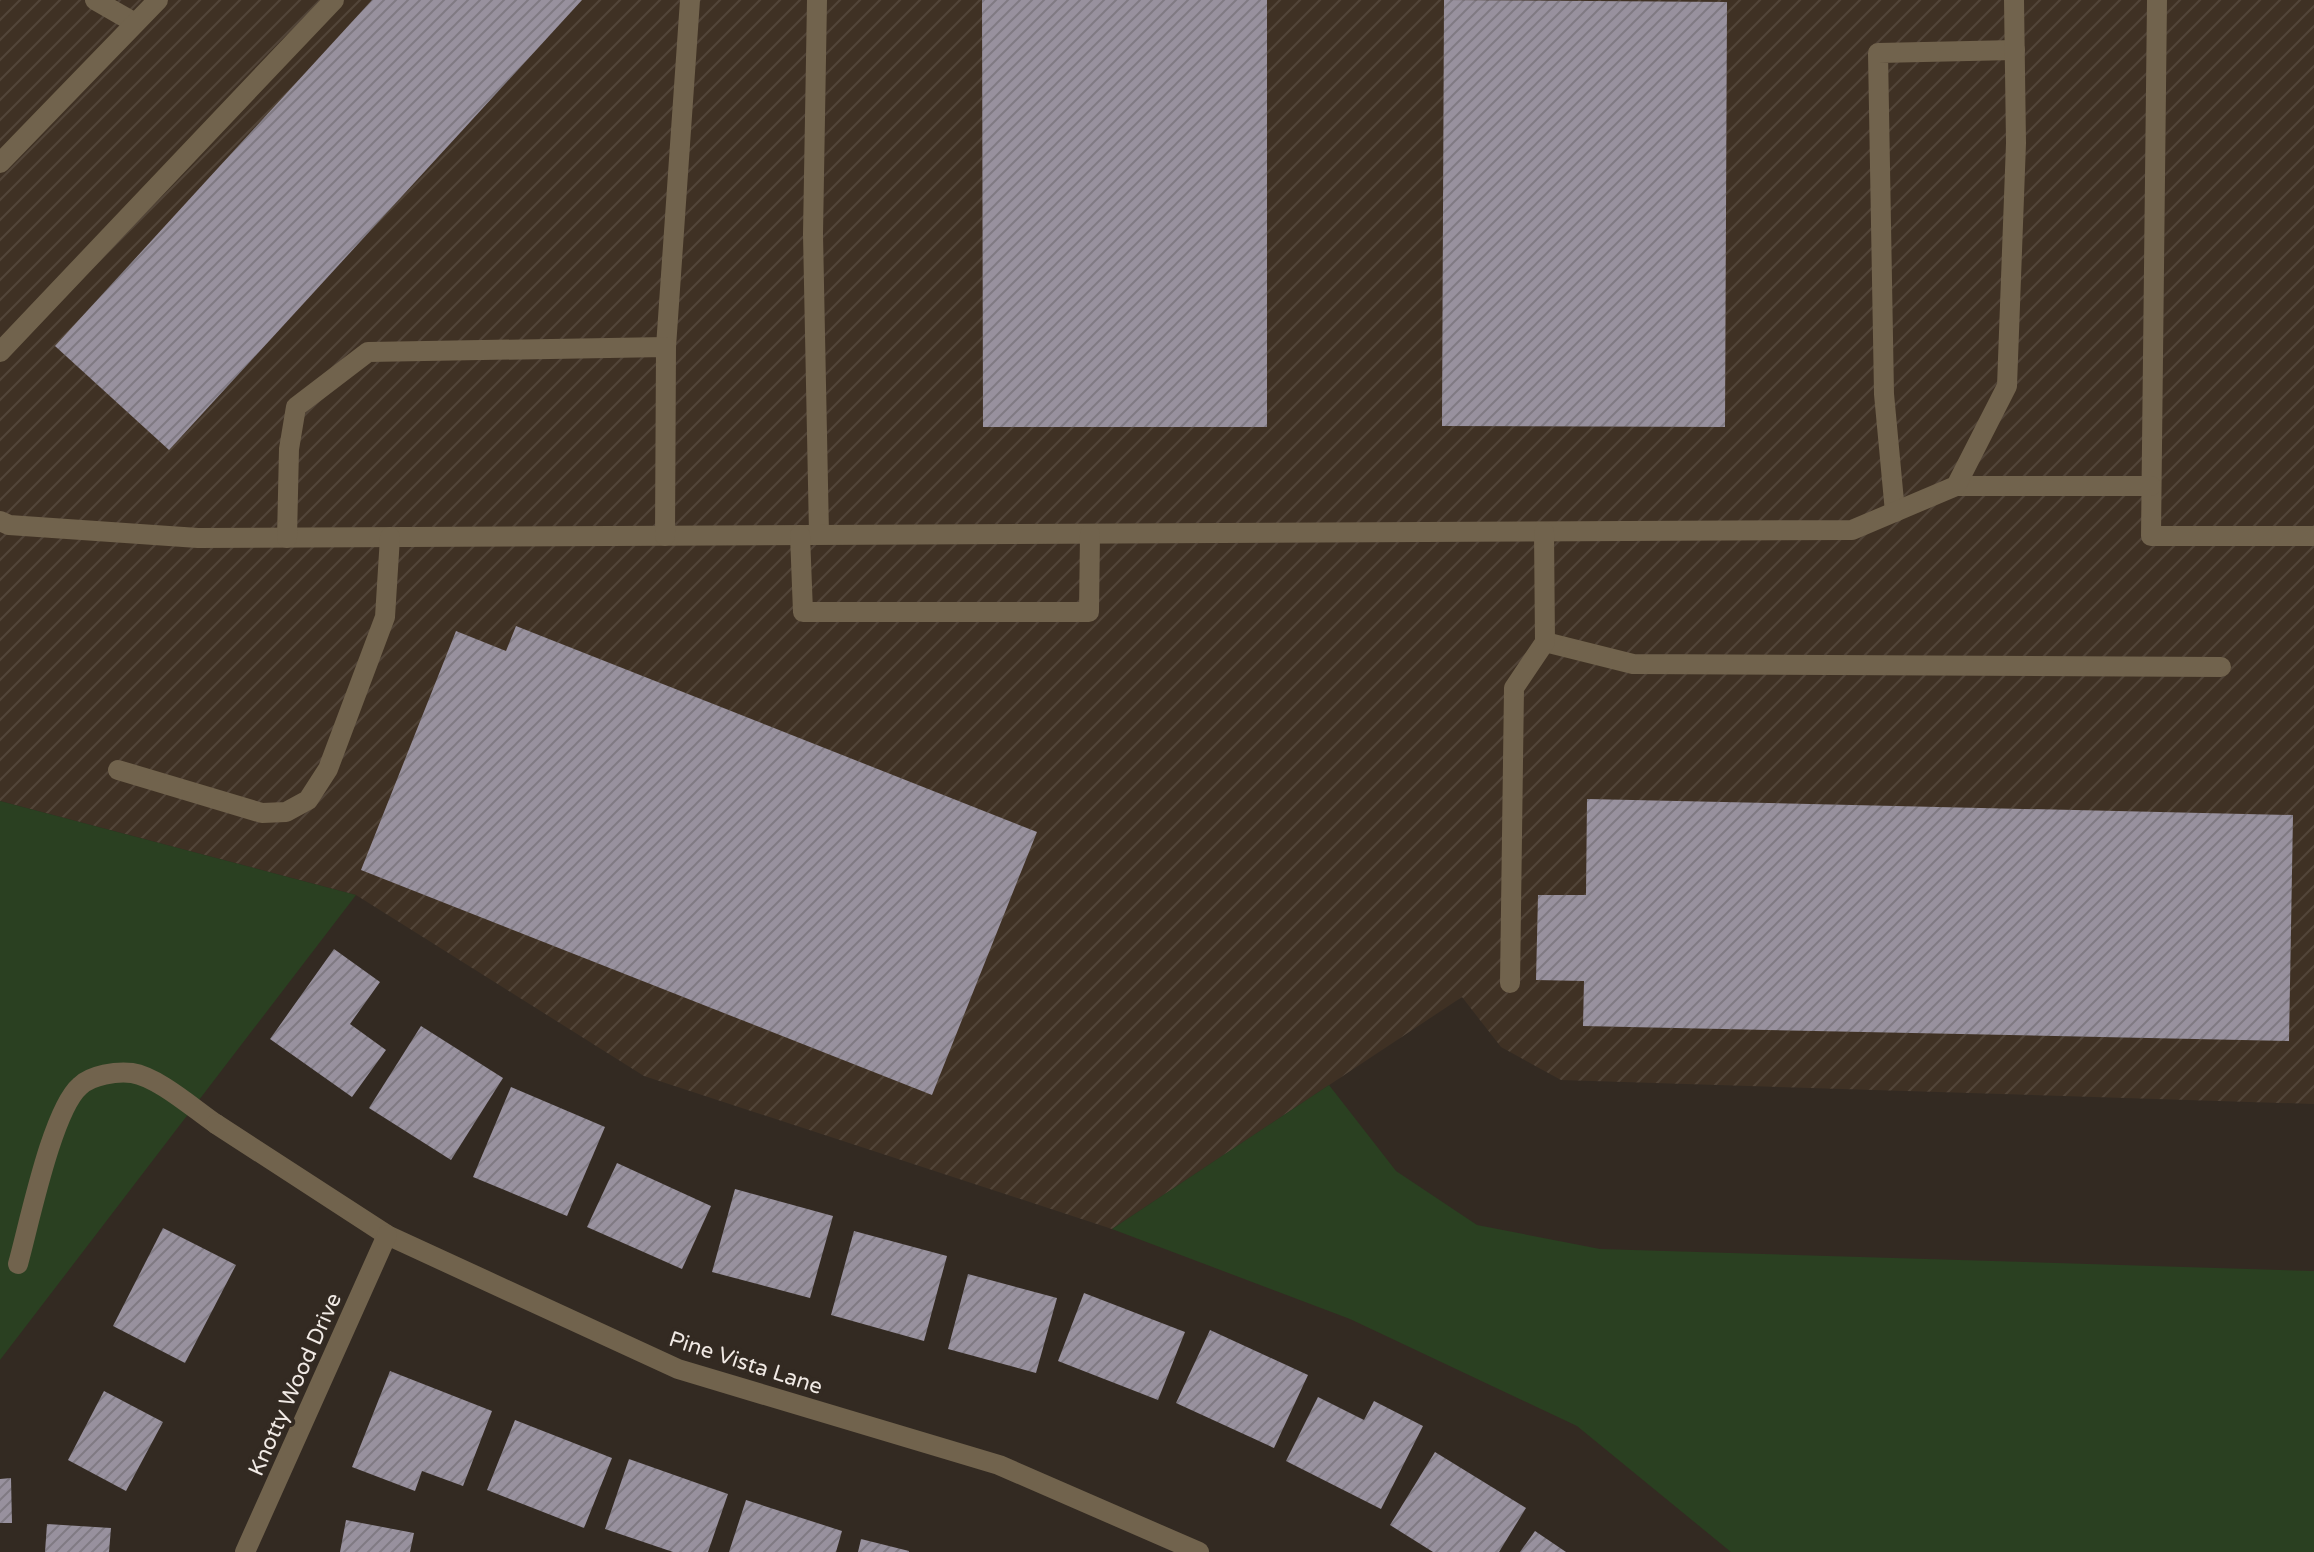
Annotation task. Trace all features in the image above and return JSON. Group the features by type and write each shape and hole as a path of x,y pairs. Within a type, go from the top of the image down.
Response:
{"street":[{"path":"95,0 135,23"},
{"path":"0,162 158,0"},
{"path":"0,352 334,0"},
{"path":"665,536 666,347 690,0"},
{"path":"817,0 809,534 803,612 1089,612 1090,534"},
{"path":"1956,486 2007,386 2015,172 2014,0"},
{"path":"2157,0 2151,536 2314,536"},
{"path":"1895,512 1884,394 1878,53 2015,50"},
{"path":"287,538 289,449 296,407 368,352 666,347"},
{"path":"0,521 9,525 198,538 1852,530 1956,486 2151,486"},
{"path":"1510,983 1514,688 1545,642 1544,532"},
{"path":"118,770 262,813 286,812 308,800 328,769 385,617 390,537"},
{"path":"1545,642 1633,664 2221,667"},
{"name":"Pine Vista Lane","path":"18,1264 59,1118 79,1086 96,1077 131,1073 148,1078 387,1235 678,1369 999,1465 1199,1552"},
{"name":"Knotty Wood Drive","path":"245,1552 387,1235"}],"shaded area":[{"path":"0,0 2314,0 2314,1104 1561,1080 1501,1047 1462,997 1112,1229 644,1076 356,895 0,801"}],"green space":[{"path":"0,801 356,895 0,1360"},
{"path":"1329,1085 1396,1171 1477,1225 1600,1249 2314,1271 2314,1552 1731,1552 1577,1426 1350,1319 1112,1229"}],"building":[{"path":"372,0 582,0 169,450 55,346"},
{"path":"982,0 1267,0 1267,427 983,427"},
{"path":"1444,0 1727,2 1725,427 1442,426"},
{"path":"516,626 1037,832 932,1095 361,870 456,631 506,651"},
{"path":"1587,799 2293,815 2289,1041 1583,1026 1584,981 1536,980 1538,895 1586,895"},
{"path":"334,949 380,982 350,1024 386,1050 352,1097 270,1039"},
{"path":"421,1026 503,1078 451,1160 369,1108"},
{"path":"511,1087 605,1127 567,1216 473,1177"},
{"path":"617,1163 711,1206 682,1269 587,1227"},
{"path":"735,1189 833,1216 810,1298 712,1272"},
{"path":"163,1228 236,1265 185,1363 113,1326"},
{"path":"854,1231 947,1256 924,1341 831,1315"},
{"path":"968,1274 1057,1298 1036,1373 948,1349"},
{"path":"1084,1293 1185,1332 1158,1400 1058,1361"},
{"path":"1210,1330 1308,1375 1274,1448 1176,1403"},
{"path":"390,1371 492,1411 463,1486 422,1471 415,1491 352,1467"},
{"path":"104,1391 163,1422 126,1491 68,1460"},
{"path":"1318,1397 1364,1420 1374,1401 1423,1426 1381,1509 1286,1461"},
{"path":"515,1420 612,1458 584,1528 487,1490"},
{"path":"1435,1452 1526,1508 1499,1552 1433,1552 1390,1525"},
{"path":"629,1459 728,1494 708,1552 673,1552 605,1529"},
{"path":"11,1478 12,1523 0,1523 0,1479"},
{"path":"746,1500 842,1531 836,1552 729,1552"},
{"path":"346,1520 414,1533 410,1552 340,1552"},
{"path":"47,1524 111,1528 109,1552 45,1552"},
{"path":"1535,1531 1566,1552 1520,1552"},
{"path":"861,1539 909,1551 909,1552 858,1552"}]}
